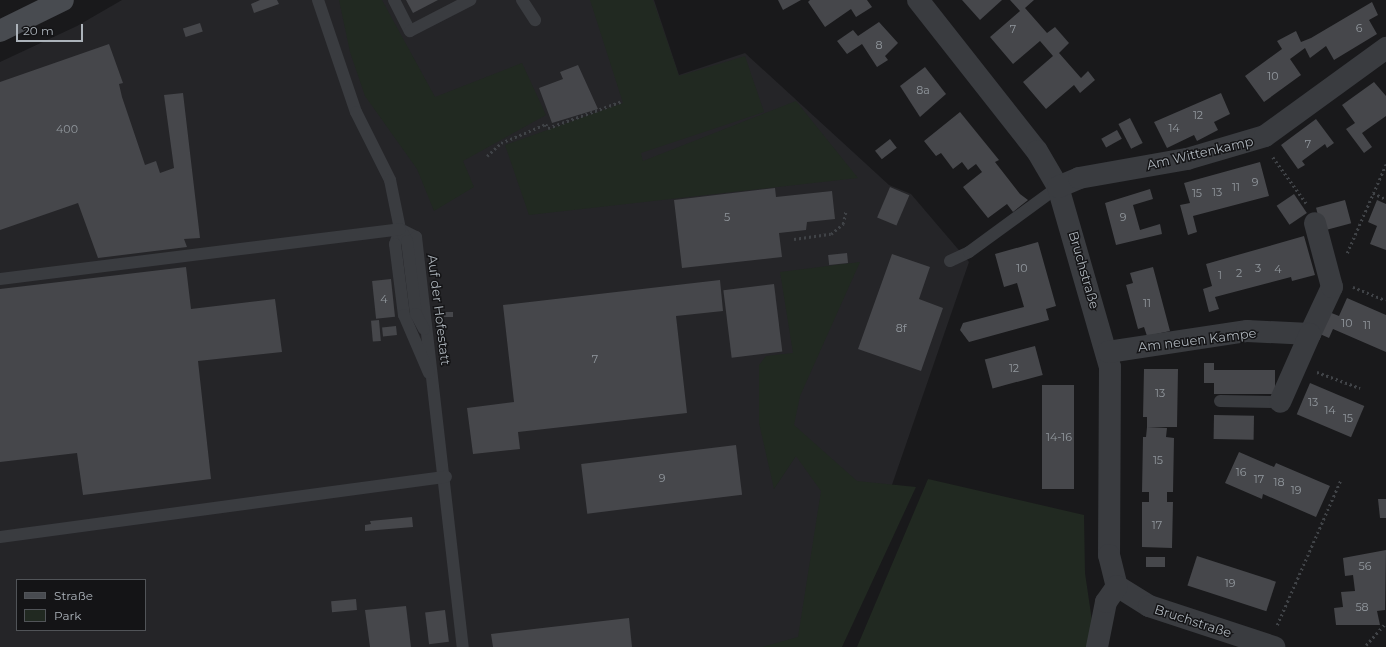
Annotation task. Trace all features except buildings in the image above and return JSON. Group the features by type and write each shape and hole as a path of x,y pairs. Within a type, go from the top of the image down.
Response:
{"main road":[{"path":"0,31 63,0"}],"street":[{"name":"Bruchstraße","path":"918,0 1037,151 1058,187 1108,352 1111,414 1109,555 1117,586 1149,606 1271,646"},
{"name":"Am Wittenkamp","path":"1058,187 1078,178 1187,158 1265,136 1386,48"},
{"path":"1280,402 1334,283 1315,223"},
{"name":"Am neuen Kampe","path":"1108,352 1247,331 1310,334"},
{"path":"1097,647 1106,602 1117,586"}],"lane":[{"path":"318,0 356,112 390,180 400,229 408,252 416,314 429,339"},
{"path":"394,0 410,31 470,0"},
{"path":"522,0 535,20"},
{"path":"950,261 969,252 1058,187"},
{"path":"400,229 395,244 404,315 435,387"},
{"path":"0,279 400,229"},
{"name":"Auf der Hofestatt","path":"400,229 416,237 446,477 463,647"},
{"path":"1220,401 1280,402"},
{"path":"0,537 446,477"}],"path":[{"path":"487,156 501,143 546,124 548,128 620,102"},
{"path":"1265,136 1274,160 1311,209 1315,223"},
{"path":"1386,164 1334,283 1386,300"},
{"path":"1373,193 1386,199"},
{"path":"794,239 831,234 843,224 846,210"},
{"path":"1297,364 1360,388"},
{"path":"1271,646 1341,479"},
{"path":"1366,644 1386,623"}],"shaded area":[{"path":"122,0 654,0 679,75 745,53 889,185 911,194 969,262 836,647 0,647 0,62 77,26"}],"green space":[{"path":"339,0 382,0 435,97 522,63 546,115 463,161 474,187 434,211 417,169 365,96 350,52"},
{"path":"590,0 653,0 679,76 745,56 764,112 641,153 643,161 796,101 858,178 529,215 505,145 623,103"},
{"path":"860,262 800,396 794,425 857,481 916,487 842,647 762,647 798,637 821,491 796,456 774,489 759,423 759,365 766,356 793,353 780,272"},
{"path":"928,479 1084,515 1085,573 1092,621 1091,647 857,647"}]}
